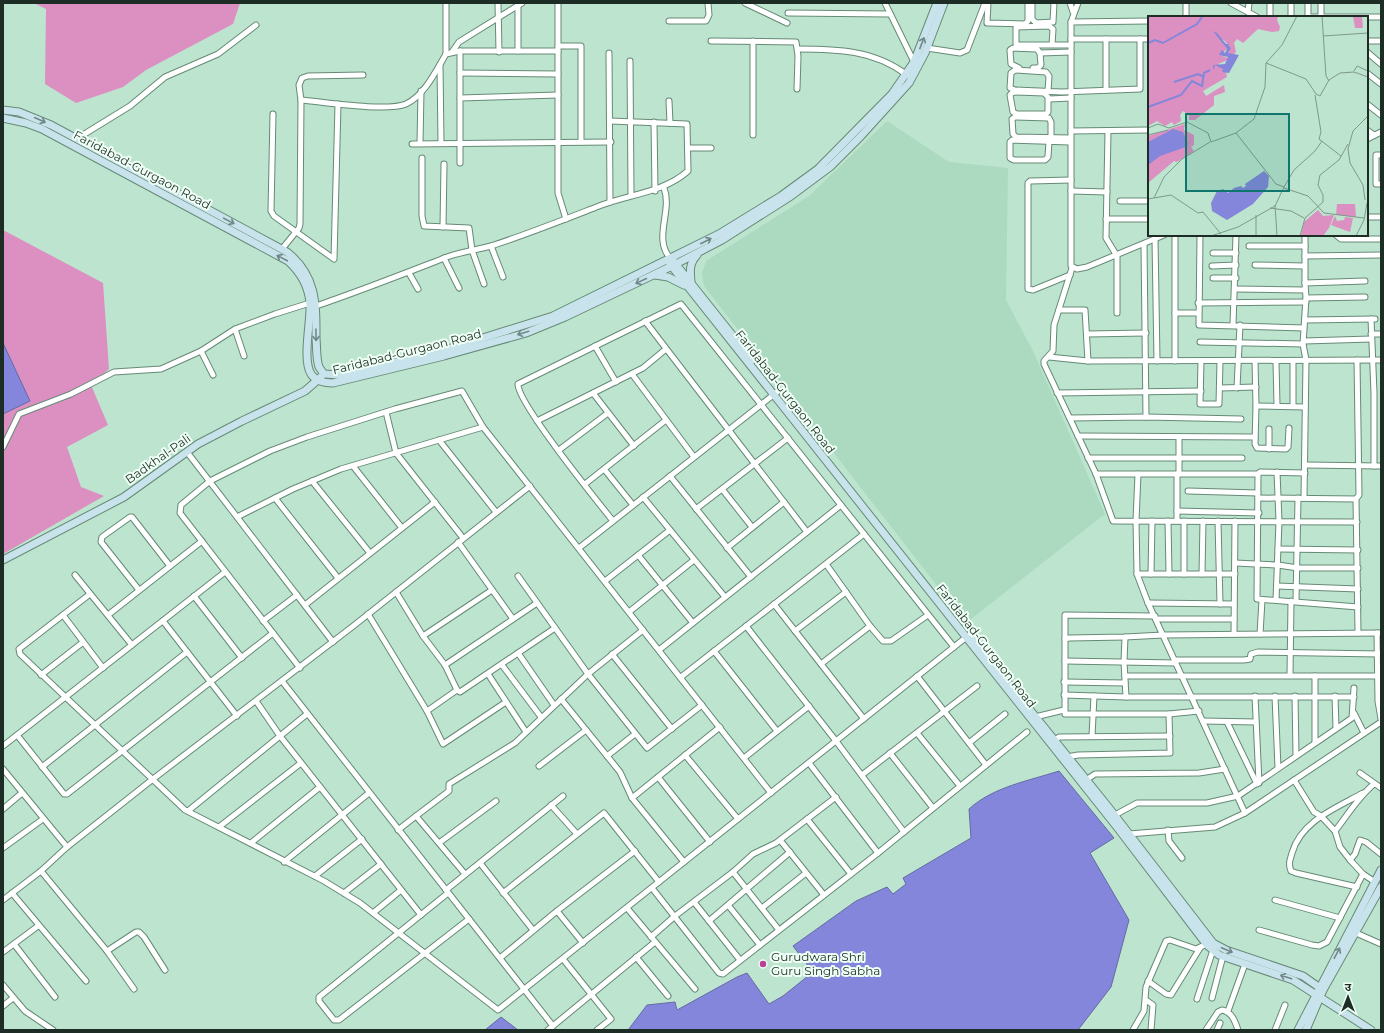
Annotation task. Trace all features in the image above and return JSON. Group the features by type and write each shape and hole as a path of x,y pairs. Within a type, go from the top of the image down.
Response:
{"main road":[{"path":"672,262 781,196 818,169 909,76 937,3"},
{"path":"672,262 698,253 722,240 791,196 830,167 860,136 909,76 927,48 944,3"},
{"name":"Faridabad-Gurgaon Road","path":"3,110 35,117 78,138 282,249 295,258 310,280 314,303 318,365 324,374 340,375 432,354 515,329 553,316 672,262"},
{"name":"Faridabad-Gurgaon Road","path":"3,118 26,123 42,129 288,261 299,272 314,303 308,348 309,369 312,376 318,380 333,383 360,377 526,333 565,317 654,275 672,262"},
{"path":"654,275 668,277 689,285 692,262 698,253"},
{"name":"Faridabad-Gurgaon Road","path":"672,262 967,637 1036,722 1206,944 1223,956 1294,980 1320,992"},
{"name":"Badkhal-Pali","path":"3,560 124,496 187,452 242,421 305,391 324,374"},
{"name":"Faridabad-Gurgaon Road","path":"1036,722 1054,741 1129,834 1206,944 1303,976 1320,992"},
{"path":"1306,1030 1320,992 1381,870"},
{"path":"1298,1030 1356,933 1381,887"},
{"path":"1320,992 1371,1030"}],"street":[{"path":"301,100 361,107 405,104 421,91 446,54 446,3"},
{"path":"498,3 499,52"},
{"path":"558,3 558,193 566,219"},
{"path":"670,21 706,21 709,15 708,3"},
{"path":"745,3 787,23"},
{"path":"885,3 914,62"},
{"path":"927,48 960,53 967,50 985,3"},
{"path":"988,3 987,23 1025,24 1028,21 1028,3"},
{"path":"1032,3 1032,18 1036,23 1053,22 1054,3"},
{"path":"1070,3 1073,13"},
{"path":"1078,3 1073,13 1071,22 1070,42 1070,263 1072,268 1054,325 1054,347 1044,361 1044,364 1096,474 1113,521 1357,522"},
{"path":"1186,3 1186,16"},
{"path":"1248,12 1249,3"},
{"path":"1270,3 1270,16"},
{"path":"1291,3 1291,16"},
{"path":"1308,3 1308,16"},
{"path":"1321,3 1321,16"},
{"path":"452,52 459,42 520,4"},
{"path":"518,51 520,4"},
{"path":"1233,4 1255,16"},
{"path":"788,14 890,14"},
{"path":"1368,17 1381,17"},
{"path":"1071,22 1148,21"},
{"path":"78,138 130,106 165,77 218,54 256,25"},
{"path":"1052,45 1053,29 1049,26 1016,27 1016,44 1052,45 1106,39 1148,39"},
{"path":"1106,39 1106,90"},
{"path":"1048,91 1049,76 1046,72 1015,70 1011,73 1010,88 1012,90 1048,91 1071,91 1140,89 1140,39"},
{"path":"711,41 796,42 798,49 797,89"},
{"path":"752,41 753,135"},
{"path":"1368,41 1381,41"},
{"path":"446,54 460,51 499,52 558,49 581,46 581,142"},
{"path":"1040,53 1041,65 1038,68 1017,68 1011,64 1011,48 1037,49 1040,53 1071,52"},
{"path":"798,49 827,49 861,52 888,64 909,76"},
{"path":"460,51 460,163"},
{"path":"609,53 610,202"},
{"path":"1368,53 1381,64"},
{"path":"630,61 631,195"},
{"path":"440,64 441,143"},
{"path":"460,73 558,74"},
{"path":"1368,74 1381,84"},
{"path":"282,249 299,228 300,85 302,78 308,76 363,75"},
{"path":"420,143 421,91"},
{"path":"1013,92 1044,93 1048,99 1046,114 1017,114 1011,109 1010,94 1013,92"},
{"path":"460,98 558,95"},
{"path":"1048,99 1071,98"},
{"path":"669,101 670,123"},
{"path":"273,114 271,211 274,216 297,231 331,258 334,258 338,104"},
{"path":"1368,105 1381,116"},
{"path":"1050,139 1010,140 1010,158 1014,160 1046,160 1048,158 1050,139 1051,122 1049,118 1013,117 1013,134 1016,137 1050,139 1070,140"},
{"path":"3,447 19,414 71,394 114,372 161,369 201,351 235,329 275,314 409,273 444,258 491,246 545,228 631,195 664,188 688,171 687,124 610,121"},
{"path":"654,122 655,191"},
{"path":"1108,130 1106,238 1117,256 1116,313"},
{"path":"1071,131 1148,130"},
{"path":"1368,131 1374,135"},
{"path":"1368,138 1381,132"},
{"path":"412,144 610,142"},
{"path":"688,148 711,148"},
{"path":"1381,155 1376,155 1376,184 1381,184"},
{"path":"422,158 423,223 428,227 469,228 472,250 484,284"},
{"path":"443,227 444,164"},
{"path":"1070,180 1030,181 1028,183 1028,290 1033,290 1070,275"},
{"path":"664,188 667,199 663,244 666,253 672,262"},
{"path":"1070,190 1107,192"},
{"path":"1120,201 1148,201"},
{"path":"1368,217 1381,217"},
{"path":"1106,219 1148,219"},
{"path":"1072,268 1087,267 1117,256 1162,236"},
{"path":"1175,361 1176,236"},
{"path":"1201,236 1198,303 1199,325 1304,328"},
{"path":"1233,325 1236,278 1236,236"},
{"path":"1290,675 1290,634 1297,587 1299,522 1305,473 1305,236"},
{"path":"1337,236 1338,238 1349,240 1381,239"},
{"path":"1155,239 1157,361"},
{"path":"1144,244 1146,417"},
{"path":"491,246 503,277"},
{"path":"1249,246 1305,246"},
{"path":"1213,253 1236,253"},
{"path":"1304,256 1381,255"},
{"path":"444,258 459,288"},
{"path":"1212,266 1236,265"},
{"path":"1254,266 1304,266"},
{"path":"409,273 418,289"},
{"path":"1213,278 1236,278"},
{"path":"1305,283 1365,281"},
{"path":"1235,289 1304,290"},
{"path":"1198,303 1365,297"},
{"path":"613,521 537,421 519,392 518,384 680,304 954,648"},
{"path":"1059,310 1085,310 1088,361"},
{"path":"1175,314 1198,313"},
{"path":"1305,320 1373,319 1371,337 1374,393 1374,466"},
{"path":"645,321 807,532"},
{"path":"1238,388 1237,361 1240,325"},
{"path":"235,329 244,356"},
{"path":"1087,334 1146,333"},
{"path":"1200,342 1304,342 1371,337 1381,334"},
{"path":"595,346 616,382"},
{"path":"537,421 643,368 666,349"},
{"path":"201,351 213,375"},
{"path":"1049,356 1088,361 1381,360"},
{"path":"1357,360 1359,465 1359,495 1356,499 1358,550 1358,633"},
{"path":"1201,361 1200,404 1219,404 1220,361"},
{"path":"1255,361 1255,437 1257,448 1286,449 1288,447 1289,428"},
{"path":"1276,361 1277,406"},
{"path":"1293,361 1293,406"},
{"path":"632,374 694,457"},
{"path":"1220,388 1256,387"},
{"path":"300,668 180,513 181,505 210,481 270,451 307,437 386,412 462,391 483,427 771,793"},
{"path":"1057,393 1201,391"},
{"path":"593,393 634,446"},
{"path":"579,548 775,394"},
{"path":"1256,406 1305,407"},
{"path":"386,412 396,453 463,538"},
{"path":"559,450 608,413"},
{"path":"1070,418 1146,417 1241,419"},
{"path":"585,484 666,420"},
{"path":"237,517 312,481 353,466 483,427"},
{"path":"1269,429 1269,449"},
{"path":"1078,436 1255,437"},
{"path":"1177,521 1179,437"},
{"path":"696,509 788,438"},
{"path":"439,440 496,512"},
{"path":"187,452 333,642"},
{"path":"1088,458 1242,458"},
{"path":"1305,465 1381,466"},
{"path":"353,466 402,528"},
{"path":"604,469 633,505"},
{"path":"1096,474 1258,474 1260,472 1305,473"},
{"path":"1276,600 1279,522 1277,472"},
{"path":"1138,474 1136,521 1137,574 1148,603 1245,813"},
{"path":"1258,474 1259,521 1257,599 1358,606"},
{"path":"670,476 751,577"},
{"path":"312,481 370,553"},
{"path":"3,900 41,871 67,847 153,779 300,668 530,486"},
{"path":"722,489 752,527"},
{"path":"1188,491 1258,495 1278,498 1356,499"},
{"path":"275,498 338,578"},
{"path":"643,498 725,597"},
{"path":"305,605 435,502"},
{"path":"727,548 784,502"},
{"path":"659,650 841,505"},
{"path":"1177,511 1259,513"},
{"path":"139,590 101,542 102,537 132,517 170,566"},
{"path":"1151,574 1152,521"},
{"path":"1168,521 1169,574"},
{"path":"1184,521 1184,574"},
{"path":"1202,574 1203,521"},
{"path":"1218,521 1220,604"},
{"path":"1234,634 1235,521"},
{"path":"605,581 670,530"},
{"path":"681,677 864,534"},
{"path":"108,615 202,541"},
{"path":"458,542 513,619"},
{"path":"1278,549 1358,550"},
{"path":"638,555 693,623"},
{"path":"629,612 694,560"},
{"path":"826,564 870,626 883,641 887,642 928,614"},
{"path":"1235,564 1278,565 1298,568 1358,568"},
{"path":"3,746 225,572"},
{"path":"1137,574 1235,574"},
{"path":"75,575 132,645"},
{"path":"518,576 588,674 647,748 702,705"},
{"path":"1277,586 1358,589"},
{"path":"423,636 492,590"},
{"path":"396,592 423,636 445,665 457,690"},
{"path":"795,631 846,592"},
{"path":"90,594 19,649 20,654 94,726 188,811 284,862 315,876 344,893 373,913 498,1010 967,637"},
{"path":"263,621 297,595"},
{"path":"194,596 242,658"},
{"path":"1260,634 1262,600"},
{"path":"445,665 537,603"},
{"path":"1148,603 1234,604"},
{"path":"774,604 864,719"},
{"path":"368,614 426,711 443,744 506,702"},
{"path":"63,615 82,643 103,668"},
{"path":"1199,711 1169,714 1064,714 1065,615 1234,619"},
{"path":"163,621 237,716"},
{"path":"746,626 836,741 904,832"},
{"path":"821,664 870,626"},
{"path":"426,711 457,690 462,691 555,628"},
{"path":"398,830 450,791 449,784 515,743 588,674 643,630"},
{"path":"17,735 64,794 67,794 273,633"},
{"path":"1065,639 1163,635 1379,633 1378,701 1381,720 1245,813 1215,828 1168,830 1129,834"},
{"path":"1125,637 1124,676 1126,697"},
{"path":"41,675 82,643"},
{"path":"714,651 778,731"},
{"path":"42,767 187,652"},
{"path":"1065,661 1124,662 1244,660 1250,659 1251,654 1255,652 1379,654"},
{"path":"518,654 554,705"},
{"path":"612,654 672,729"},
{"path":"502,665 541,717"},
{"path":"488,674 526,732"},
{"path":"917,676 986,765"},
{"path":"1124,676 1379,676"},
{"path":"1315,676 1315,742"},
{"path":"282,681 553,1026"},
{"path":"1064,682 1125,683"},
{"path":"862,775 977,686"},
{"path":"1114,815 1137,803 1207,803 1238,796 1352,718 1354,713 1354,688"},
{"path":"1064,695 1126,697 1354,697"},
{"path":"1092,736 1094,696"},
{"path":"1255,696 1258,783"},
{"path":"1275,696 1278,768"},
{"path":"1295,696 1296,755"},
{"path":"1335,696 1336,728"},
{"path":"561,699 620,772 632,798 684,862"},
{"path":"256,701 280,736 421,915"},
{"path":"744,758 809,706"},
{"path":"1036,722 1064,710"},
{"path":"1354,713 1364,733"},
{"path":"188,811 307,714"},
{"path":"969,743 1005,714"},
{"path":"1067,757 1078,755 1170,753 1169,714"},
{"path":"1203,721 1256,722"},
{"path":"1227,722 1258,783"},
{"path":"632,798 720,727"},
{"path":"539,766 586,730"},
{"path":"652,888 719,973 723,974 878,853 1027,732"},
{"path":"916,733 960,786"},
{"path":"607,756 635,734"},
{"path":"1054,741 1059,737 1170,736"},
{"path":"890,753 934,808"},
{"path":"685,755 738,819"},
{"path":"219,827 301,763"},
{"path":"809,763 878,853"},
{"path":"3,769 5,775 67,847"},
{"path":"1086,780 1095,774 1199,773 1225,769"},
{"path":"1360,773 1381,788"},
{"path":"658,776 710,842"},
{"path":"1294,780 1314,812 1321,816 1335,832 1340,847 1350,860 1363,874 1375,882"},
{"path":"1357,887 1296,873 1289,867 1293,848 1299,836 1321,816 1363,793 1374,784"},
{"path":"251,844 320,786"},
{"path":"3,809 22,793"},
{"path":"284,862 369,793"},
{"path":"1335,832 1356,806 1363,793"},
{"path":"468,919 339,1020 334,1020 318,1001 319,997 421,915 465,874 563,796"},
{"path":"651,937 675,916 733,872 752,854 780,840 836,797"},
{"path":"439,843 496,801"},
{"path":"551,805 576,834"},
{"path":"503,893 604,813 659,882"},
{"path":"416,816 465,874"},
{"path":"3,848 43,819"},
{"path":"807,819 851,874"},
{"path":"1168,830 1169,841 1182,858"},
{"path":"315,876 362,839"},
{"path":"780,840 824,895"},
{"path":"1350,860 1355,854 1360,840 1366,842 1381,854"},
{"path":"500,958 533,930 635,851"},
{"path":"709,921 790,852"},
{"path":"480,863 533,930"},
{"path":"344,893 382,864"},
{"path":"41,871 107,951 134,989"},
{"path":"733,872 779,930"},
{"path":"762,908 806,873"},
{"path":"1259,930 1319,946 1327,942 1363,874"},
{"path":"373,913 401,890"},
{"path":"12,894 86,982"},
{"path":"1275,900 1340,918"},
{"path":"694,902 740,960"},
{"path":"728,905 760,945"},
{"path":"627,908 695,989"},
{"path":"557,911 583,943"},
{"path":"3,952 38,926"},
{"path":"107,951 136,932 139,932 144,937 165,970"},
{"path":"1356,933 1381,944"},
{"path":"1133,1030 1144,1011 1146,1000 1145,990 1166,941 1170,940 1194,949 1206,944"},
{"path":"548,1030 655,942"},
{"path":"14,944 55,997"},
{"path":"1148,981 1168,995 1171,995 1206,944"},
{"path":"1196,999 1213,950"},
{"path":"1212,998 1223,956"},
{"path":"636,957 668,996"},
{"path":"563,959 611,1020 598,1030"},
{"path":"1228,1011 1245,964"},
{"path":"3,985 13,998 30,1015 51,1030"},
{"path":"3,1006 13,998"},
{"path":"1146,1000 1153,1005 1151,1030"},
{"path":"1275,1030 1285,1005"},
{"path":"1206,1030 1220,1011 1228,1011"},
{"path":"1228,1011 1238,1030"},
{"path":"1217,1030 1220,1023"}],"shaded area":[{"path":"34,3 240,3 233,24 146,70 123,87 76,103 45,84 46,9"},
{"path":"887,121 949,162 1008,168 1006,300 1033,351 1105,514 966,623 704,286 702,274 706,261 809,196"},
{"path":"3,230 103,283 109,369 91,385 108,425 67,447 81,487 104,496 3,554"}],"water":[{"path":"3,343 30,401 3,414"},
{"path":"1059,771 1114,838 1090,853 1129,920 1111,987 1078,1030 628,1030 647,1005 675,1002 677,1010 747,973 769,1004 783,996 813,972 793,946 856,901 887,887 893,894 906,884 903,878 971,838 969,809 978,801 1000,790"},
{"path":"501,1017 518,1030 485,1030"}],"place":[{"name":"Gurudwara Shri Guru Singh Sabha","path":"763,964"}]}
